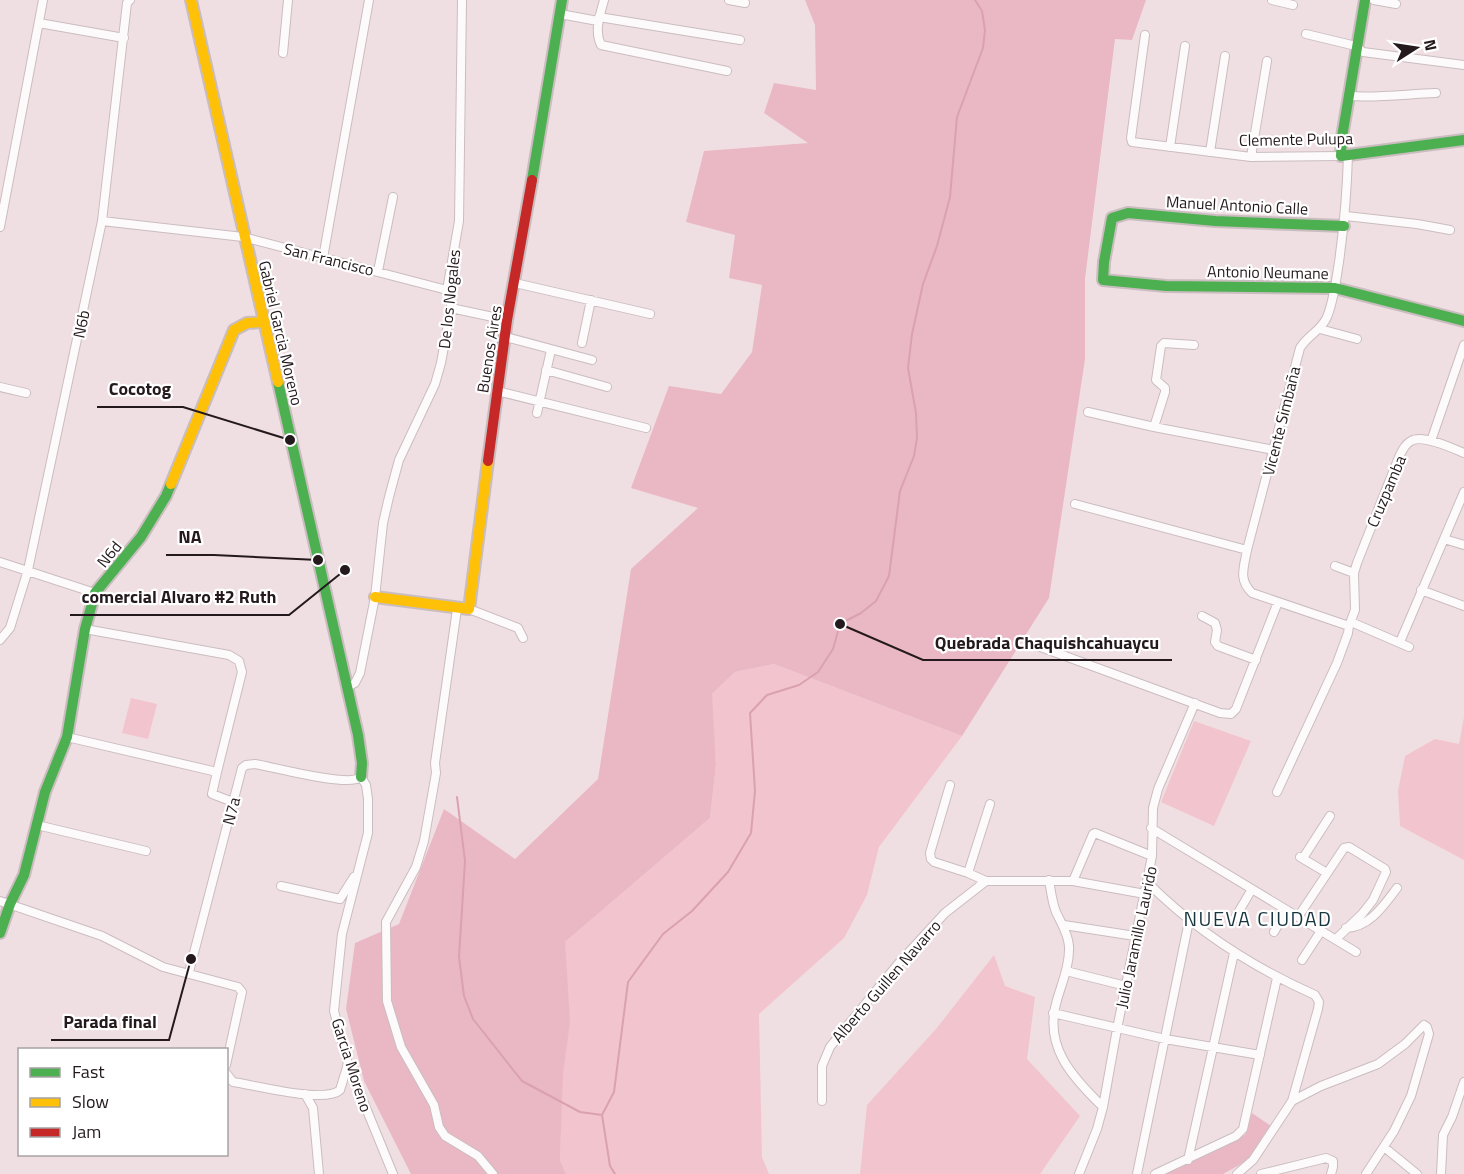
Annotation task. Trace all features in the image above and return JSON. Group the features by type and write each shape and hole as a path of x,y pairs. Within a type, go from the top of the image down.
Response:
{"street":[{"path":"0,227 43,0"},
{"name":"N6b","path":"0,640 10,628 28,570 102,221 130,0"},
{"name":"Gabriel Garcia Moreno","path":"191,0 347,687 361,753 363,770 361,777"},
{"path":"283,53 288,0"},
{"path":"323,258 369,0"},
{"name":"De los Nogales","path":"347,687 355,683 360,673 375,597 383,524 395,470 435,384 444,353 451,308 451,298 447,290 459,222 462,0"},
{"name":"Buenos Aires","path":"469,609 507,320 562,0"},
{"path":"604,0 599,19 599,42 604,47 727,71"},
{"path":"729,0 745,3"},
{"path":"1272,0 1293,5"},
{"path":"1345,155 1342,137 1365,0"},
{"path":"1374,0 1395,4"},
{"path":"560,14 740,40"},
{"path":"39,23 124,38"},
{"path":"1306,34 1356,46 1364,52 1464,65"},
{"name":"Clemente Pulupa","path":"1145,35 1132,142 1251,157 1345,155 1464,140"},
{"path":"1170,147 1185,46"},
{"path":"1210,152 1226,56"},
{"path":"1251,157 1268,61"},
{"path":"1349,96 1373,98 1436,93"},
{"name":"Vicente Simbaña","path":"1345,155 1345,221 1335,288 1327,316 1320,329 1305,339 1300,348 1247,550 1243,574 1246,587 1252,593 1350,624 1409,647"},
{"path":"378,271 393,197"},
{"name":"Manuel Antonio Calle","path":"1103,280 1112,218 1128,213 1215,221 1345,221"},
{"name":"San Francisco","path":"102,221 243,237 447,290"},
{"path":"1345,221 1417,224 1450,230"},
{"name":"Antonio Neumane","path":"1103,280 1166,286 1335,288 1464,321"},
{"path":"515,283 650,314"},
{"path":"582,343 591,300"},
{"path":"451,308 507,320"},
{"name":"N6d","path":"0,933 5,903 24,875 45,792 67,737 78,685 85,628 95,593 141,537 166,496 234,330 247,323 263,322"},
{"path":"1320,329 1357,339"},
{"path":"506,337 592,360"},
{"path":"1154,427 1165,392 1165,388 1156,380 1161,346 1164,343 1194,345"},
{"path":"1464,345 1460,372 1431,441 1464,453"},
{"path":"537,413 551,350"},
{"path":"546,370 607,387"},
{"path":"0,387 26,393"},
{"path":"498,391 646,428"},
{"path":"1088,412 1274,450"},
{"name":"Cruzpamba","path":"1277,792 1337,663 1348,633 1355,610 1354,573 1399,457 1410,441 1416,439 1431,441"},
{"path":"1400,642 1421,590 1462,503 1464,492"},
{"path":"1075,504 1247,550"},
{"path":"1444,539 1464,545"},
{"path":"0,562 95,593"},
{"path":"1335,567 1354,573"},
{"path":"1421,590 1464,606"},
{"path":"375,597 469,609 518,628 523,638"},
{"path":"1035,645 1220,713 1234,712 1278,602"},
{"path":"457,609 435,763 436,772 424,841 413,874 386,922 387,1001 402,1047 434,1105 445,1136 478,1155 493,1174"},
{"path":"1202,616 1215,623 1217,630 1215,642 1218,646 1256,660"},
{"path":"85,628 229,655 239,662 242,672 212,794 233,802"},
{"name":"Julio Jaramillo Laurido","path":"1079,1174 1103,1107 1152,856 1153,808 1158,789 1195,703"},
{"path":"67,737 217,772"},
{"name":"N7a","path":"189,972 242,768 250,764 349,781 358,780 361,777"},
{"name":"Garcia Moreno","path":"361,777 366,785 369,824 342,934 334,1011 348,1064 393,1174"},
{"path":"950,785 930,853 934,862 969,873 986,882 1049,880 1145,894"},
{"path":"969,873 990,804"},
{"path":"1327,873 1300,857 1330,816"},
{"path":"37,825 146,851"},
{"path":"1151,828 1356,952"},
{"path":"1073,882 1095,833 1152,856"},
{"path":"1298,917 1342,850 1349,847 1385,868 1386,872 1373,900 1336,939"},
{"path":"281,886 340,899 359,870"},
{"path":"1049,880 1053,904 1064,925 1069,944 1066,971 1053,1013 1058,1051 1079,1083 1103,1107"},
{"name":"Alberto Guillen Navarro","path":"822,1101 822,1066 837,1038 898,964 945,913 986,882"},
{"path":"1147,882 1189,921 1234,953 1318,998 1318,1009 1292,1101 1253,1160 1237,1174"},
{"path":"1235,918 1252,888"},
{"path":"1346,928 1359,926 1371,919 1397,888"},
{"path":"5,903 102,936 163,967 189,972 241,989 228,1056"},
{"path":"1274,932 1287,910"},
{"path":"1137,1174 1189,921"},
{"path":"1064,925 1135,936"},
{"path":"1302,960 1321,931"},
{"path":"1188,1160 1234,953"},
{"path":"1066,971 1126,986"},
{"path":"1155,1174 1236,1136 1243,1129 1277,978"},
{"path":"1053,1013 1165,1039 1260,1055"},
{"path":"1292,1101 1322,1086 1378,1064 1405,1044 1424,1025 1427,1027 1429,1034 1411,1096 1394,1131 1366,1174"},
{"path":"229,1076 305,1094 329,1096 340,1090 348,1064"},
{"path":"1441,1174 1443,1135 1464,1082"},
{"path":"305,1094 313,1108 319,1174"},
{"path":"1384,1147 1417,1174"},
{"path":"1261,1174 1326,1158 1332,1161 1334,1167 1331,1174"}],"shaded area":[{"path":"805,0 1146,0 1132,40 1115,39 1085,279 1085,359 1049,598 962,736 774,664 735,672 712,694 716,765 710,818 565,942 570,1022 563,1073 560,1160 566,1174 411,1174 364,1081 346,1009 355,943 399,924 444,809 515,859 598,779 631,569 698,508 631,488 669,386 721,394 752,352 762,285 729,278 735,235 686,222 704,151 808,143 764,113 774,83 816,90 815,25"},
{"path":"774,664 962,736 879,847 867,895 844,938 759,1014 762,1157 769,1174 566,1174 560,1160 565,942 710,818 716,765 711,695 735,672"},
{"path":"131,698 157,704 148,739 122,733"},
{"path":"1464,717 1464,860 1400,826 1398,791 1405,756 1435,739 1459,744"},
{"path":"1194,721 1251,741 1214,826 1161,802"},
{"path":"994,955 1005,986 1035,997 1027,1059 1080,1116 1040,1174 860,1174 867,1105 936,1029"},
{"path":"1252,1113 1271,1126 1250,1159 1223,1174 1163,1174 1245,1135"}],"waterway":[{"path":"615,1174 610,1166 602,1115 614,1092 628,982 663,934 692,911 728,872 751,833 755,791 750,713 767,695 799,685 818,672 833,649 840,624 861,613 876,601 889,576 900,491 914,456 917,438 916,413 908,368 912,334 923,284 937,246 950,197 957,117 983,48 985,30 982,11 975,0"},
{"path":"457,797 465,861 459,957 464,996 473,1019 522,1081 580,1112 602,1115"}],"traffic: fast":[{"path":"532,180 562,0"},
{"path":"1365,0 1342,137 1341,156 1464,140"},
{"path":"1344,226 1215,221 1128,213 1112,218 1103,280 1166,286 1335,288 1464,321"},
{"path":"278,382 358,735 362,763 361,777"},
{"path":"0,933 10,904 24,875 45,792 67,737 85,629 95,593 141,537 171,484"}],"traffic: slow":[{"path":"191,0 278,382"},
{"path":"171,484 234,330 247,323 263,322"},
{"path":"375,597 469,609 488,461"}],"traffic: jam":[{"path":"488,461 507,320 532,180"}],"place":[{"name":"Cocotog","path":"290,440"},
{"name":"NA","path":"318,560"},
{"name":"comercial Alvaro #2 Ruth","path":"345,570"},
{"name":"Quebrada Chaquishcahuaycu","path":"840,624"},
{"name":"Parada final","path":"191,959"}],"district":[{"name":"NUEVA CIUDAD","path":"1258,918"}]}
